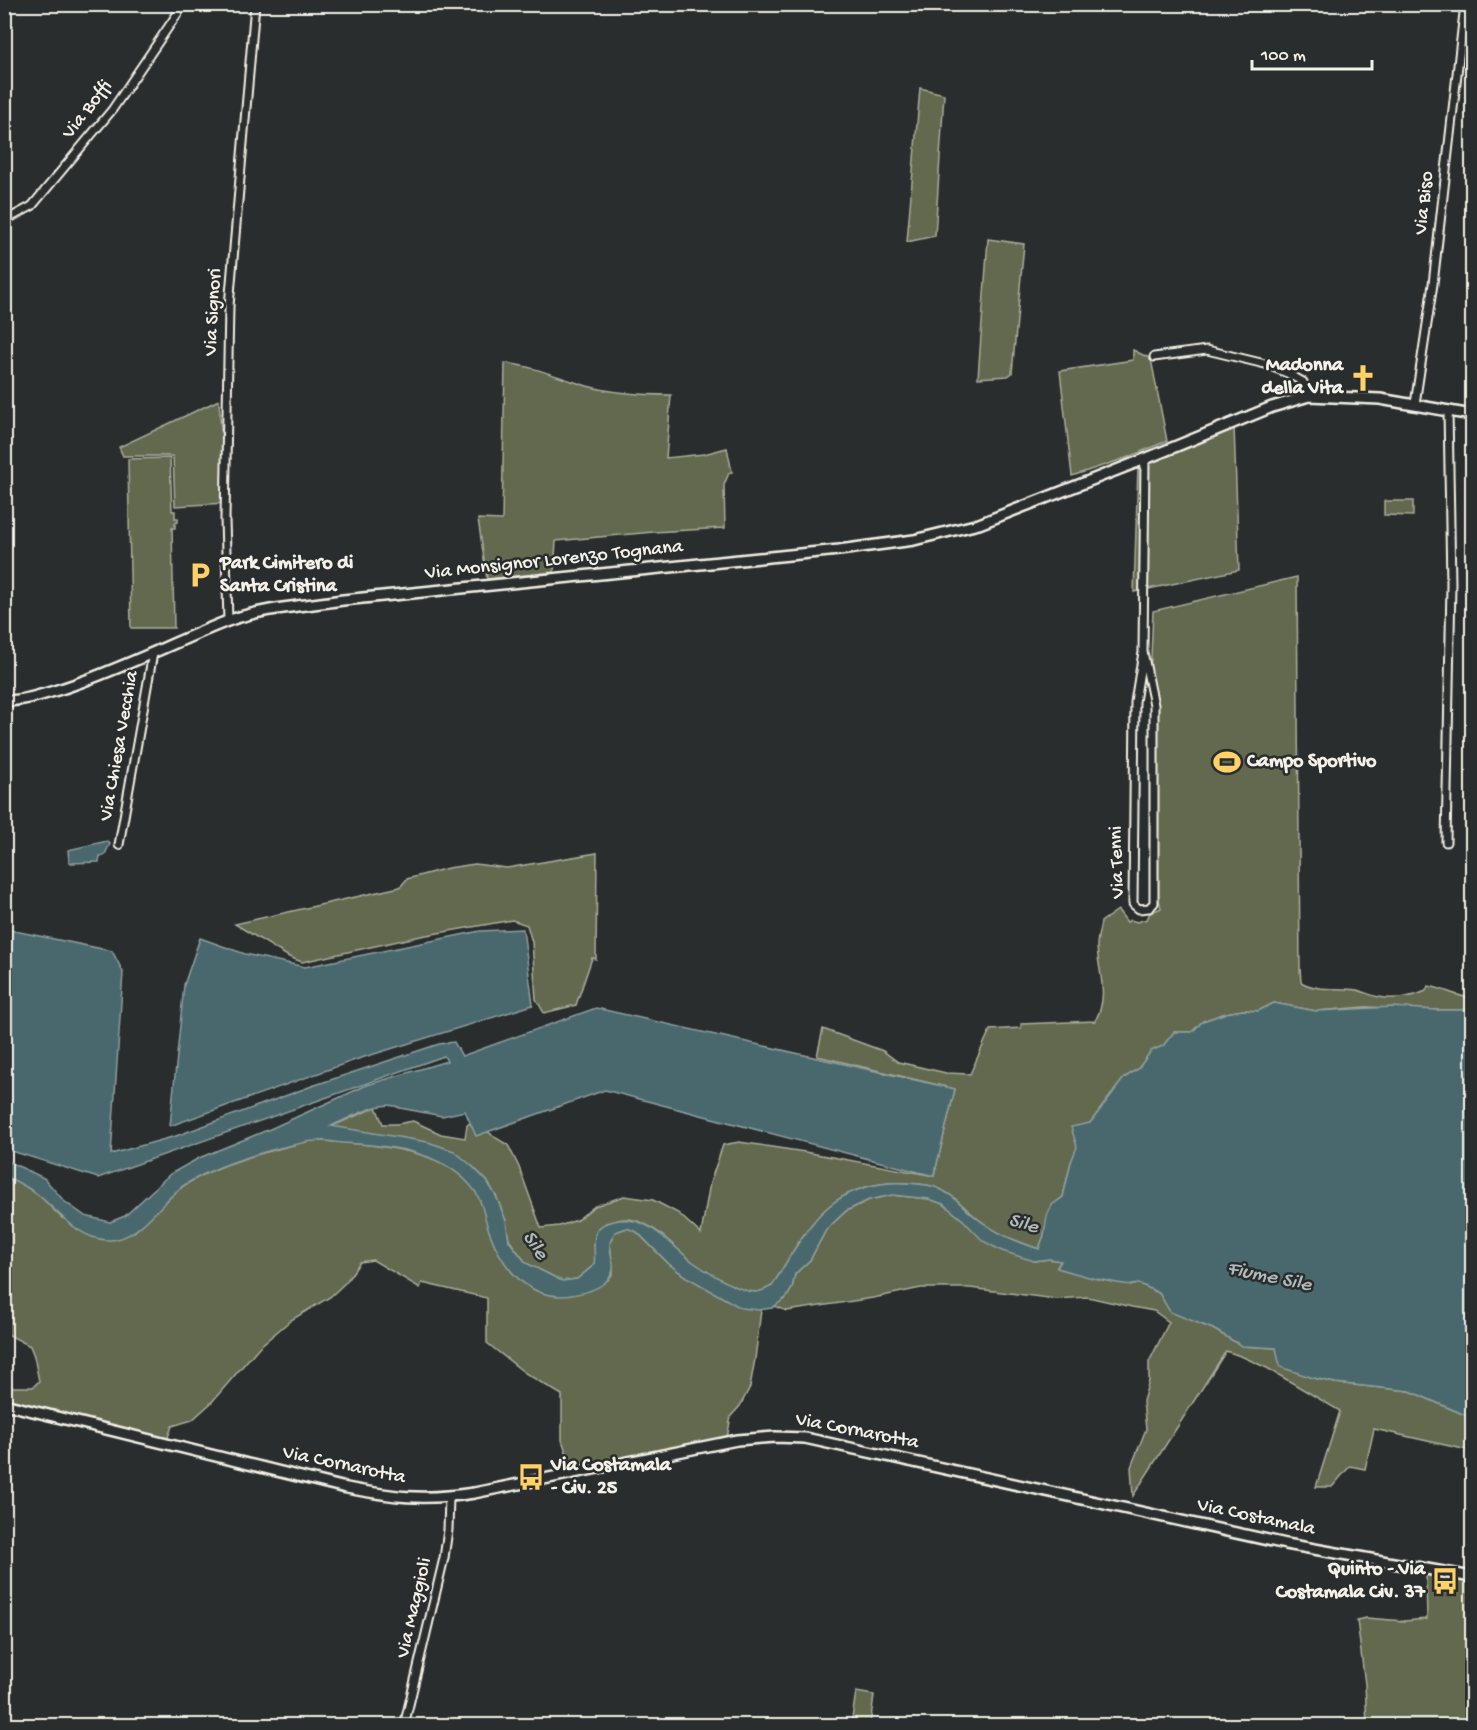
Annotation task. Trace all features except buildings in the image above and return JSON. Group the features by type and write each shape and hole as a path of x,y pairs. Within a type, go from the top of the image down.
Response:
{"street":[{"name":"Via Boffi","path":"4,221 32,206 112,110 184,4"},
{"name":"Via Signori","path":"228,621 225,519 229,306 255,4"},
{"name":"Via Biso","path":"1415,405 1433,284 1465,4"},
{"path":"1154,357 1207,350 1265,364 1303,382 1309,396"},
{"name":"Via Monsignor Lorenzo Tognana","path":"4,701 63,689 96,678 228,621 265,611 343,600 839,550 914,540 979,524 1272,407 1309,396 1380,399 1473,415"},
{"path":"1446,842 1451,584 1448,410"},
{"name":"Via Tenni","path":"1143,652 1154,705 1154,903 1149,908 1139,909 1132,904 1135,702 1143,652 1144,459"},
{"name":"Via Chiesa Vecchia","path":"119,844 153,653"},
{"path":"1137,690 1151,690"},
{"name":"Via Cornarotta","path":"4,1404 379,1495 449,1497 737,1440 775,1437 819,1440 1033,1487"},
{"name":"Via Costamala","path":"1033,1487 1286,1544 1473,1577"},
{"name":"Via Maggioli","path":"404,1725 444,1558 449,1497"}],"green space":[{"path":"920,88 944,94 935,236 907,242"},
{"path":"988,239 1024,244 1012,373 1008,376 978,378"},
{"path":"1133,350 1151,359 1167,441 1072,476 1060,371 1133,360"},
{"path":"505,363 536,369 597,388 650,395 671,395 666,458 704,454 727,448 732,472 729,473 724,485 725,528 556,541 554,572 487,579 478,519 502,520"},
{"path":"219,400 226,503 175,506 173,456 123,456 119,447"},
{"path":"1234,426 1239,570 1134,592 1138,466"},
{"path":"170,458 172,511 175,511 175,518 178,518 175,528 172,528 174,628 131,628 128,459"},
{"path":"1384,501 1413,501 1413,516 1384,515"},
{"path":"1297,577 1301,982 1314,987 1357,990 1391,998 1421,993 1426,991 1428,986 1472,998 1472,1010 1366,1007 1316,1011 1274,1003 1258,1011 1243,1010 1226,1013 1203,1021 1192,1032 1174,1032 1163,1046 1151,1051 1138,1069 1124,1078 1090,1123 1071,1162 1063,1197 1050,1209 1039,1249 999,1233 973,1215 954,1197 940,1189 921,1184 885,1183 845,1195 828,1207 805,1234 772,1286 757,1292 740,1289 714,1276 650,1227 626,1219 606,1223 594,1244 596,1255 594,1265 577,1279 562,1281 526,1263 509,1240 506,1221 496,1196 487,1181 472,1166 330,1127 376,1107 383,1124 413,1121 441,1134 465,1138 467,1125 474,1121 508,1145 519,1167 541,1228 559,1226 577,1220 595,1206 624,1196 653,1200 678,1213 701,1234 710,1183 723,1145 739,1142 934,1176 955,1089 817,1056 823,1029 883,1051 898,1062 946,1073 970,1074 990,1030 1021,1028 1021,1024 1095,1021 1102,1002 1097,946 1101,922 1118,910 1127,922 1131,920 1137,922 1147,919 1150,913 1161,908 1158,895 1154,699 1150,679 1153,611"},
{"path":"597,853 596,959 592,958 576,1005 544,1013 536,999 532,942 527,925 512,920 421,936 302,962 289,957 235,924 400,887 407,879 448,868 475,864 507,868"},
{"path":"313,1140 407,1151 431,1158 452,1169 469,1183 481,1202 495,1245 515,1276 591,1290 608,1280 613,1273 610,1242 615,1232 627,1228 637,1232 669,1264 685,1276 761,1310 750,1387 740,1406 731,1416 727,1438 572,1469 562,1440 562,1395 525,1373 487,1343 487,1298 422,1283 420,1288 373,1260 360,1262 346,1282 330,1297 291,1320 259,1347 211,1403 192,1420 172,1426 167,1440 9,1401 11,1387 33,1387 39,1381 30,1346 5,1331 4,1176 21,1183 42,1198 62,1218 134,1232 171,1196 199,1177 247,1158"},
{"path":"892,1195 929,1199 944,1204 963,1220 1034,1261 1049,1259 1061,1261 1057,1267 1131,1285 1140,1284 1159,1293 1171,1312 1213,1329 1242,1346 1276,1348 1310,1377 1335,1383 1410,1391 1472,1418 1472,1451 1374,1429 1365,1469 1350,1466 1332,1487 1316,1487 1340,1411 1267,1368 1226,1351 1133,1496 1131,1467 1146,1429 1143,1401 1149,1381 1149,1362 1169,1322 1154,1311 1088,1297 1056,1299 970,1288 921,1288 787,1311 774,1306 787,1297 795,1274 810,1260 826,1230 846,1211 869,1200"},
{"path":"1426,1575 1472,1583 1472,1725 1367,1725 1365,1684 1357,1620 1366,1618 1404,1621 1427,1619"},
{"path":"856,1692 874,1695 870,1725 851,1725"}],"water":[{"path":"107,841 110,844 104,856 100,856 99,862 71,863 69,861 68,850"},
{"name":"Fiume Sile","path":"5,929 112,951 123,972 111,1154 176,1136 312,1086 439,1044 454,1042 462,1056 596,1008 955,1089 934,1176 605,1090 476,1136 465,1111 442,1116 393,1106 375,1107 331,1126 428,1142 454,1151 487,1181 506,1221 509,1241 526,1263 562,1281 577,1279 594,1265 595,1237 600,1227 610,1222 626,1220 637,1222 657,1232 693,1262 723,1280 740,1289 755,1292 772,1286 805,1233 828,1207 845,1195 885,1183 921,1184 940,1189 996,1231 1039,1249 1052,1205 1063,1197 1077,1147 1071,1127 1090,1123 1124,1078 1138,1069 1151,1051 1163,1046 1174,1032 1192,1032 1203,1021 1226,1013 1243,1010 1258,1011 1274,1003 1316,1011 1392,1007 1472,1010 1472,1418 1410,1391 1335,1383 1280,1367 1276,1348 1242,1346 1213,1329 1170,1312 1159,1293 1140,1284 1131,1285 1092,1278 1057,1268 1061,1261 1049,1259 1034,1261 1002,1251 983,1241 963,1220 943,1204 929,1199 892,1195 869,1200 846,1211 826,1230 810,1260 795,1274 787,1297 772,1308 759,1310 741,1308 685,1276 669,1264 637,1232 627,1228 615,1232 611,1240 613,1271 608,1280 599,1287 572,1295 556,1296 542,1293 529,1287 508,1268 493,1242 478,1196 464,1179 449,1167 423,1155 374,1145 312,1141 237,1160 186,1184 149,1219 129,1234 119,1239 107,1240 88,1235 79,1231 34,1192 5,1176 5,1160 44,1178 64,1201 85,1216 110,1222 125,1216 170,1174 199,1158 367,1085 447,1061 444,1056 98,1178 5,1149"},
{"path":"523,929 533,1005 358,1059 170,1126 184,985 200,938 245,954 305,967 480,931"}],"place":[{"name":"Madonna della Vita","path":"1363,378"},
{"name":"Park Cimitero di Santa Cristina","path":"200,575"},
{"name":"Campo Sportivo","path":"1227,762"},
{"name":"Via Costamala - Civ. 25","path":"531,1477"},
{"name":"Quinto - Via Costamala Civ. 37","path":"1445,1581"}],"water label":[{"name":"Sile","path":"1023,1225"},
{"name":"Sile","path":"534,1246"}]}
